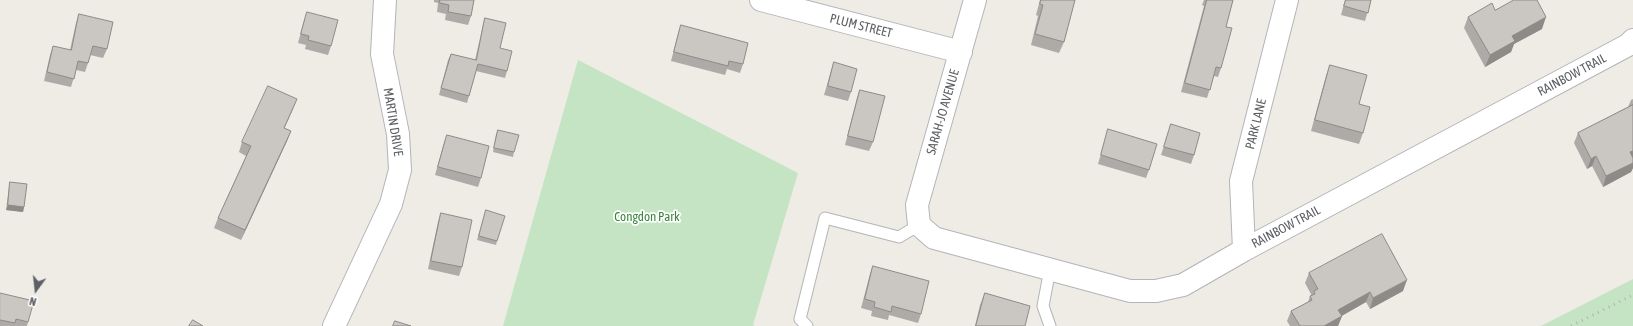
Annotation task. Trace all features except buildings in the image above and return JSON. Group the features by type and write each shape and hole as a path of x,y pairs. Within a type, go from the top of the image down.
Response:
{"street":[{"name":"MARTIN DRIVE","path":"334,326 391,204 400,170 398,134 382,54 385,0"},
{"name":"PLUM STREET","path":"761,0 961,52"},
{"name":"SARAH-JO AVENUE","path":"919,225 916,205 975,0"},
{"name":"PARK LANE","path":"1244,250 1241,182 1287,0"},
{"name":"RAINBOW TRAIL","path":"919,225 934,238 1130,291 1156,291 1183,285 1244,250 1628,45 1633,40"}],"lane":[{"path":"807,326 800,320 825,218 899,237 919,225"},
{"path":"1050,269 1043,306 1050,326"}],"green space":[{"name":"Congdon Park","path":"578,60 798,173 753,325 755,326 503,326"},
{"path":"1633,279 1633,326 1541,326"}],"railway":[{"path":"1571,326 1633,295"}]}
